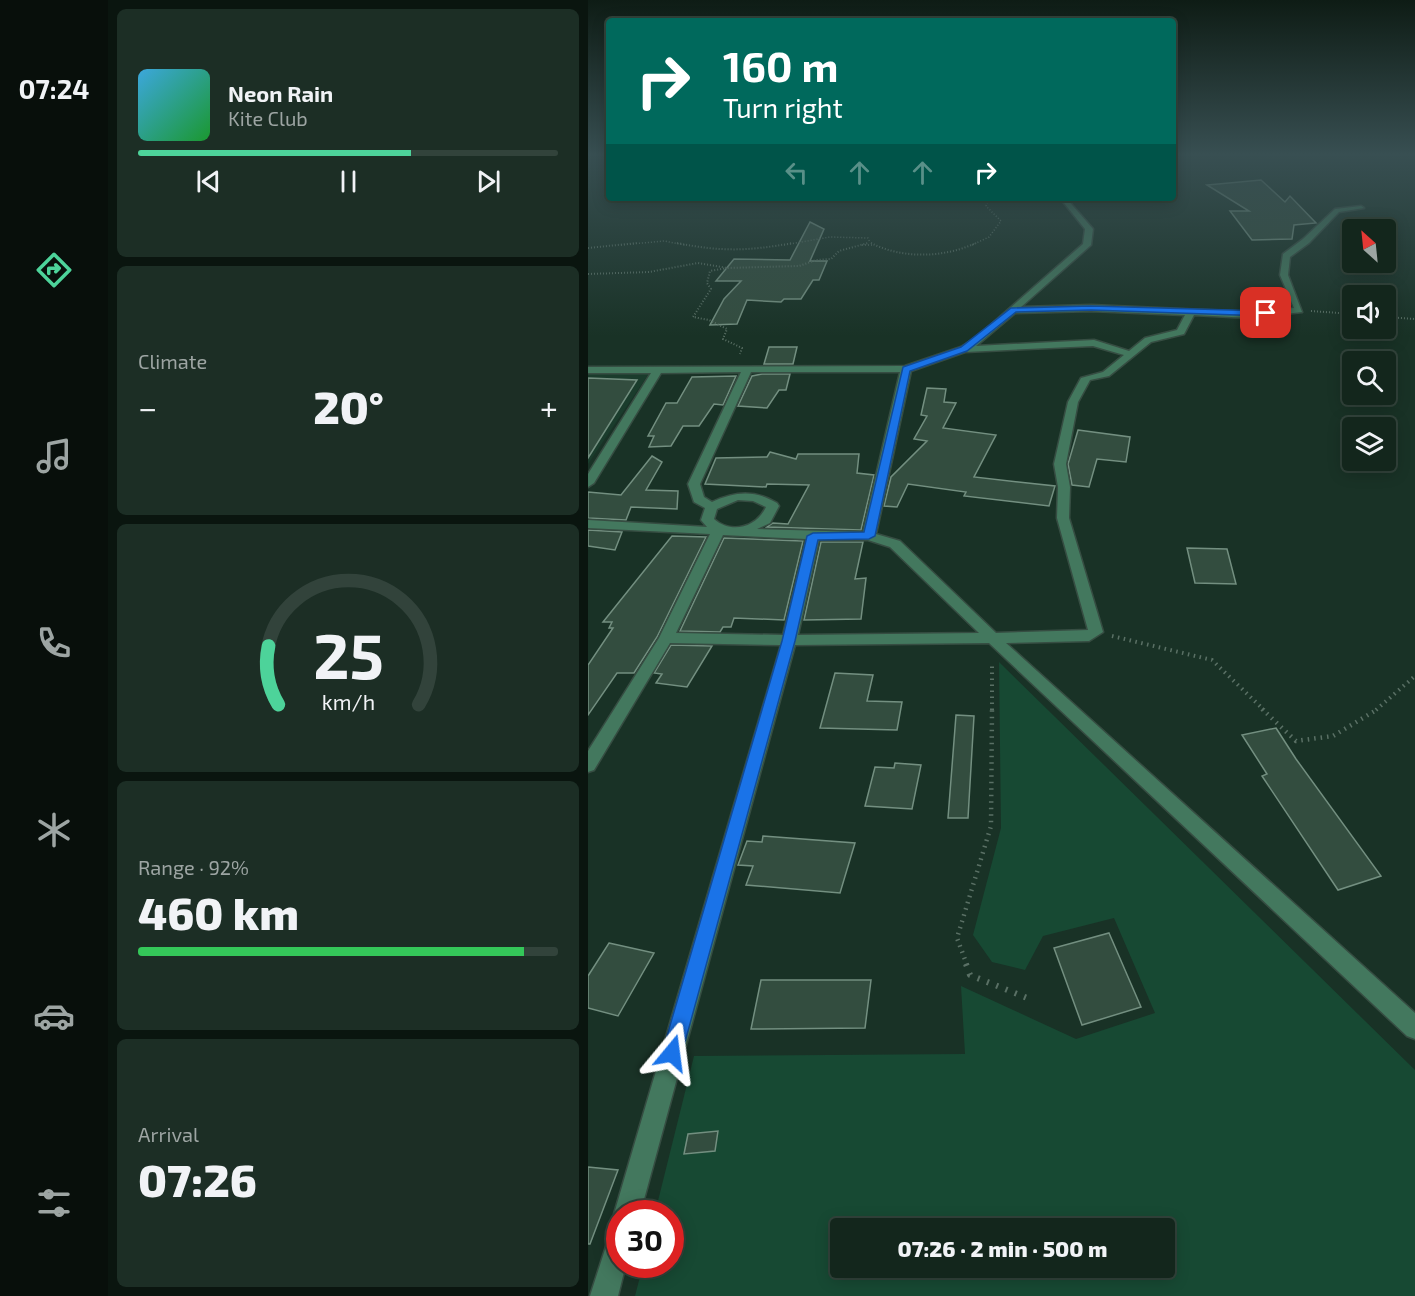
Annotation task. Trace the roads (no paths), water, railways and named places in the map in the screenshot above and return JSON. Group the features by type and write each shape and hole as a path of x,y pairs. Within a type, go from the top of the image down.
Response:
{"street":[{"path":"964,349 1050,280 1071,257 1088,245 1089,229 1077,214"},
{"path":"1014,310 1091,308 1250,315 1299,310 1284,275 1286,256 1306,241 1333,214"},
{"path":"666,638 789,641 993,639 1089,636 1096,632 1063,518 1064,487 1059,464 1073,402 1086,378 1106,374 1148,340 1180,332 1191,312"},
{"path":"588,370 906,369 964,349 1094,343 1130,354"},
{"path":"869,536 906,369"},
{"path":"588,483 658,370"},
{"path":"712,507 698,499 694,484 747,371"},
{"path":"719,530 707,520 712,507 733,496 759,496 772,506 766,520 743,531"},
{"path":"588,524 813,536 869,536 895,544 993,639 1415,1028"},
{"path":"588,765 666,638 719,530"},
{"path":"631,1200 789,641 813,536"},
{"path":"604,1296 609,1278"}]}
